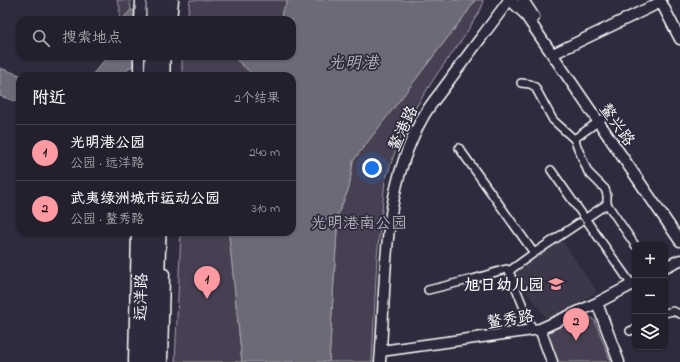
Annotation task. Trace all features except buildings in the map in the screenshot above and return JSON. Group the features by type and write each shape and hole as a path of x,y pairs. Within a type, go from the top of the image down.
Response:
{"highway":[{"path":"152,16 153,0"},
{"path":"151,72 152,60"},
{"path":"163,60 163,72"},
{"name":"远洋路","path":"144,362 147,236"},
{"name":"远洋路","path":"155,362 159,236"}],"street":[{"path":"168,13 173,0"},
{"name":"鳌港路","path":"492,23 503,0"},
{"path":"510,0 534,22"},
{"name":"鳌港路","path":"380,362 390,216 402,164 412,139 427,109 510,0"},
{"path":"524,0 534,22"},
{"path":"555,54 661,1 680,39"},
{"path":"140,16 141,4"},
{"name":"鳌兴路","path":"534,22 680,241"},
{"path":"139,60 139,72"},
{"path":"168,72 170,60"},
{"path":"521,83 530,84 535,87 553,120 574,139 588,172 605,189 608,195 607,204 633,242"},
{"path":"574,139 600,120"},
{"name":"鳌兴路","path":"600,120 680,230"},
{"path":"459,148 534,253"},
{"path":"551,170 632,281"},
{"path":"586,218 607,204"},
{"path":"428,290 506,270 509,271 578,224"},
{"path":"134,362 137,236"},
{"path":"162,362 165,236"},
{"path":"668,266 680,260"},
{"path":"509,271 552,362"},
{"name":"鳌秀路","path":"381,350 536,330 597,303 632,285"},
{"path":"597,303 618,362"},
{"path":"668,312 673,311 680,314"}],"shaded area":[{"name":"旭日幼儿园","path":"561,239 597,292 548,320 513,275"}],"green space":[{"path":"117,0 130,0 131,10 125,16 119,16 120,8"},
{"path":"190,0 288,0 282,16 188,16"},
{"name":"光明港南公园","path":"475,0 483,0 482,7 464,37 437,74 404,126 385,181 377,256 372,362 329,362 338,214 349,188 353,161"},
{"path":"182,60 271,60 269,72 182,72"},
{"path":"181,236 229,236 242,362 175,362"},
{"path":"582,316 589,316 595,321 611,362 557,362 547,333"}],"water":[{"name":"光明港","path":"288,0 475,0 353,161 349,188 338,214 329,362 242,362 229,236 296,236 296,72 250,72 236,60 296,60 296,16 281,16"},
{"path":"131,10 174,16 125,16"},
{"path":"105,60 165,60 130,67 126,72 94,72"},
{"path":"0,68 16,74 16,102 0,96"}],"place":[{"name":"旭日幼儿园","path":"556,284"},
{"name":"光明港公园","path":"207,299"},
{"name":"武夷绿洲城市运动公园","path":"576,341"}]}
